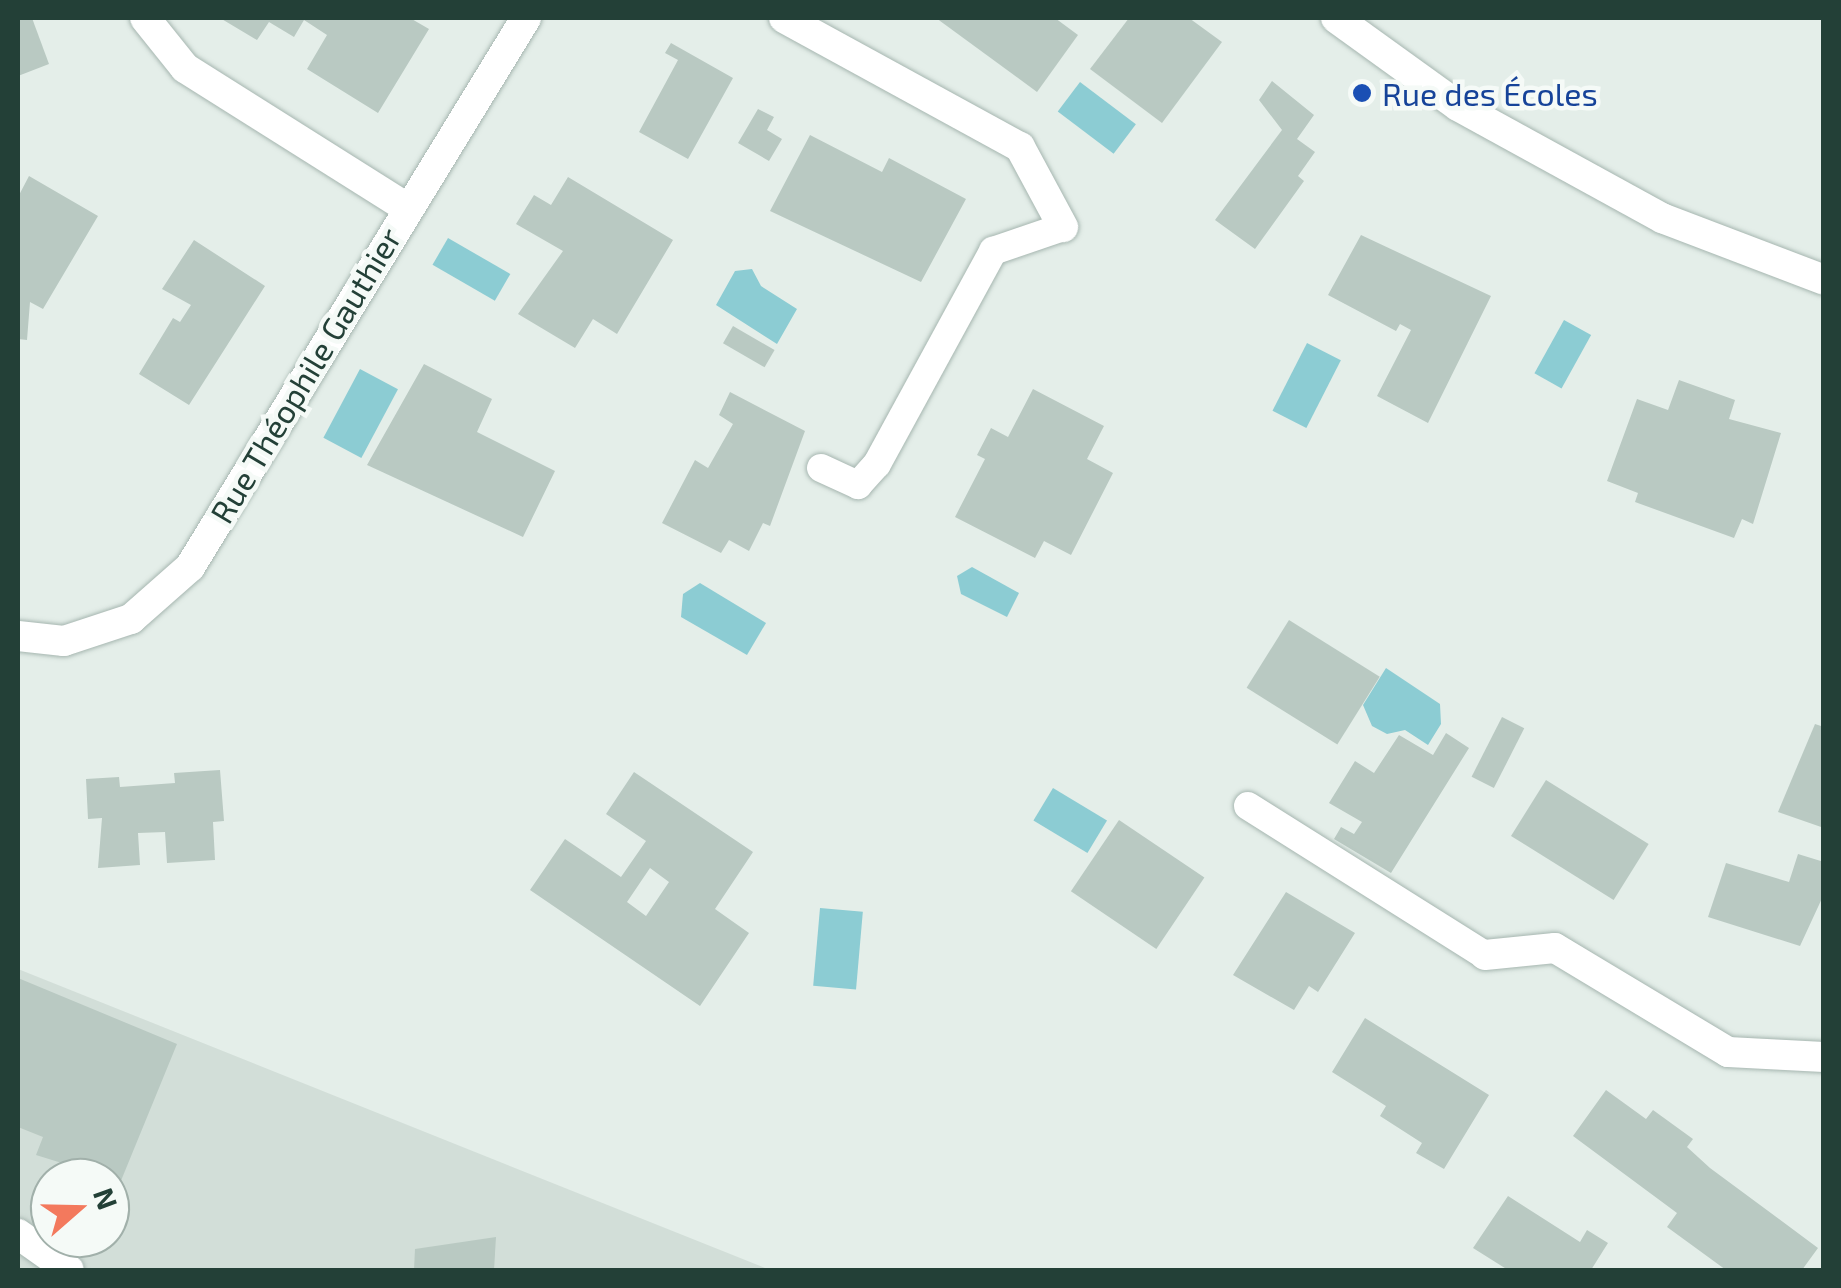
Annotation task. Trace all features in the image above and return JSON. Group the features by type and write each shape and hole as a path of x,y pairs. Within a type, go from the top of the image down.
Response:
{"street":[{"path":"145,18 185,68 406,207"},
{"name":"Rue Théophile Gauthier","path":"18,636 64,641 131,619 190,567 406,207 526,18"},
{"path":"784,18 1020,147 1063,227"},
{"path":"1336,18 1458,106 1662,218 1824,280"},
{"path":"1485,955 1556,948 1728,1052 1824,1057"},
{"path":"18,1234 70,1270"}],"lane":[{"path":"821,468 858,485 877,464 993,251 1063,227"},
{"path":"1248,806 1485,955"}],"shaded area":[{"path":"18,969 770,1270 18,1270"}],"water":[{"path":"1080,82 1136,124 1114,154 1058,112"},
{"path":"448,238 510,274 495,301 432,265"},
{"path":"752,269 761,286 797,309 777,344 716,305 735,271"},
{"path":"1564,320 1591,335 1562,388 1534,373"},
{"path":"1307,343 1341,360 1306,428 1272,411"},
{"path":"360,369 398,389 361,458 323,438"},
{"path":"972,567 1019,593 1007,617 961,594 957,576"},
{"path":"700,583 766,623 747,655 681,617 683,594"},
{"path":"1386,668 1440,704 1441,724 1428,745 1405,730 1387,734 1372,726 1363,705"},
{"path":"1053,788 1107,820 1087,853 1033,821"},
{"path":"820,908 863,912 856,989 813,986"}],"building":[{"path":"18,18 32,18 49,64 18,76"},
{"path":"220,18 410,18 429,29 378,113 307,69 327,35 304,20 294,37 269,22 257,40"},
{"path":"936,18 1055,18 1078,35 1037,92"},
{"path":"1129,18 1189,18 1222,42 1162,123 1090,69"},
{"path":"671,43 733,78 688,159 639,132 678,60 665,53"},
{"path":"1272,81 1314,115 1297,139 1315,152 1298,176 1304,181 1255,249 1215,220 1282,130 1259,100"},
{"path":"758,109 774,117 767,130 782,139 769,161 738,143"},
{"path":"810,135 882,172 889,158 966,199 921,282 770,211"},
{"path":"29,176 98,216 43,309 30,302 27,340 18,339 18,197"},
{"path":"568,177 673,240 617,334 593,319 575,348 518,314 563,251 516,224 534,195 551,205"},
{"path":"1361,235 1491,296 1428,423 1377,396 1411,330 1400,324 1396,331 1328,295"},
{"path":"194,240 265,286 189,405 139,374 173,318 180,322 191,305 162,289"},
{"path":"733,326 775,350 765,367 723,343"},
{"path":"424,364 492,399 477,432 555,471 523,537 367,465"},
{"path":"1679,380 1735,400 1729,419 1781,433 1753,524 1742,519 1734,538 1635,502 1638,493 1607,481 1637,399 1668,410"},
{"path":"1033,389 1104,426 1087,459 1113,473 1071,555 1044,541 1035,558 955,517 985,459 977,455 991,428 1008,437"},
{"path":"730,392 805,431 770,526 763,523 749,551 729,540 721,553 662,523 695,460 708,468 733,424 719,415"},
{"path":"1289,620 1380,677 1337,745 1247,688"},
{"path":"1502,717 1524,728 1494,788 1472,777"},
{"path":"1815,724 1824,727 1824,828 1778,812"},
{"path":"1446,733 1469,748 1391,873 1334,839 1341,827 1354,834 1362,822 1329,803 1355,761 1374,773 1399,735 1433,755"},
{"path":"220,770 224,821 213,822 215,860 167,863 165,832 138,833 140,865 98,868 102,818 88,819 86,779 119,777 120,787 175,783 174,773"},
{"path":"634,772 753,852 715,909 749,933 700,1006 530,890 565,839 621,877 646,841 606,814","holes":["650,868 669,882 646,916 627,902"]},
{"path":"1546,780 1649,844 1614,900 1511,836"},
{"path":"1119,820 1204,878 1156,949 1071,891"},
{"path":"1798,854 1824,862 1824,894 1800,946 1708,917 1726,863 1789,882"},
{"path":"1286,892 1355,933 1318,992 1309,986 1294,1010 1233,975"},
{"path":"18,978 177,1044 130,1159 46,1158 36,1155 43,1137 18,1127"},
{"path":"1365,1018 1489,1095 1444,1169 1416,1153 1422,1143 1380,1116 1386,1106 1332,1072"},
{"path":"1606,1090 1646,1119 1653,1110 1693,1139 1687,1147 1710,1168 1818,1248 1802,1270 1726,1270 1667,1227 1677,1213 1573,1136"},
{"path":"1508,1196 1580,1242 1587,1230 1608,1243 1591,1270 1508,1270 1473,1248"},
{"path":"496,1237 494,1270 414,1270 415,1249"}],"place":[{"name":"Rue des Écoles","path":"1362,93"}]}
